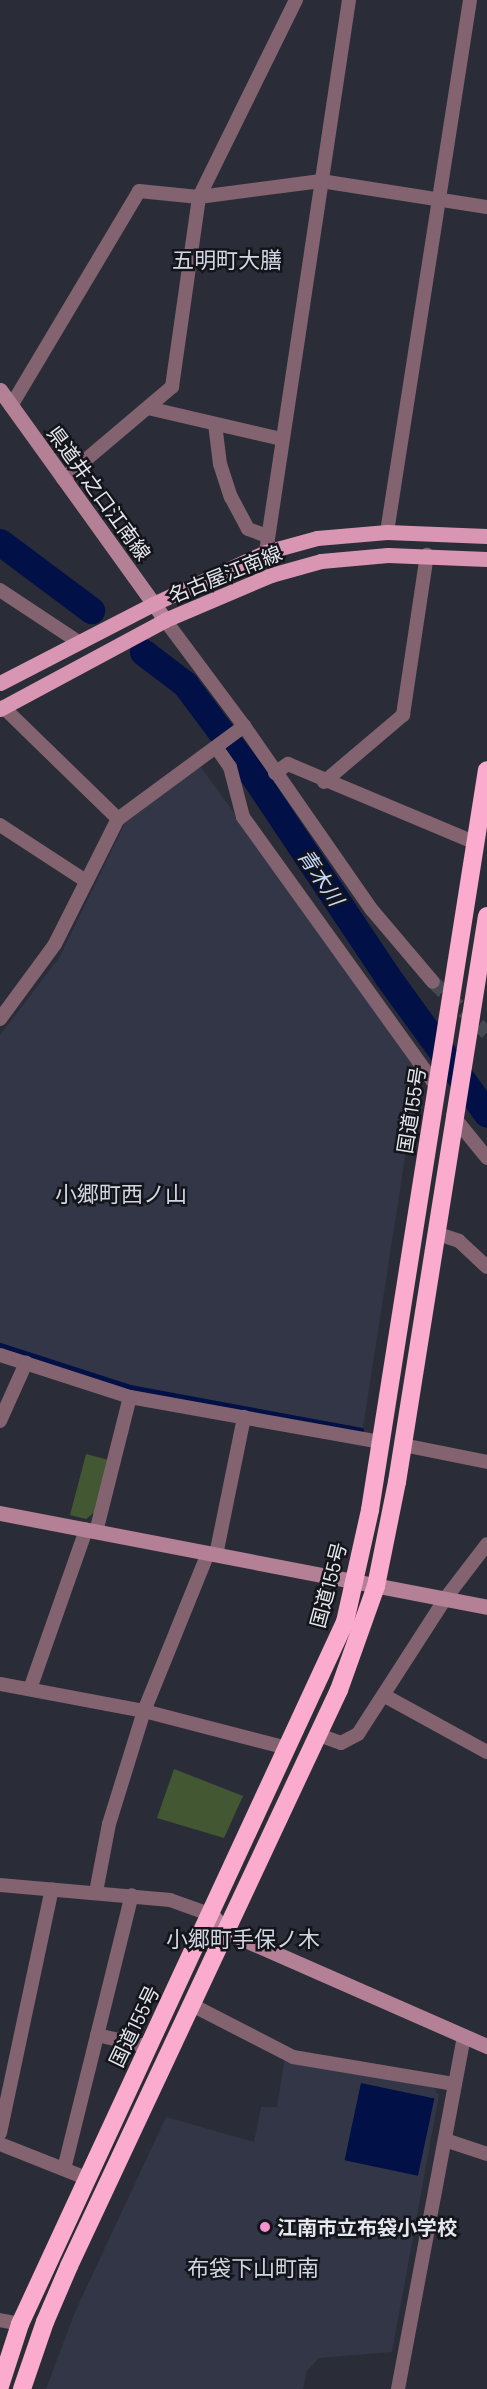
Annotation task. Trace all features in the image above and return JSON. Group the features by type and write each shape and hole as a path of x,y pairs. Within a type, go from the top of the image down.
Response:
{"highway":[{"name":"国道155号","path":"0,2386 20,2324 86,2178 212,1915 345,1622 380,1442 487,770"},
{"path":"22,2389 65,2276 319,1735 376,1586 403,1445 464,1047 487,916"}],"main road":[{"name":"名古屋江南線","path":"0,683 153,604 266,552 317,538 387,532 487,536"},
{"name":"名古屋江南線","path":"2,708 165,620 271,575 321,561 427,555 487,559"}],"street":[{"path":"63,479 172,387 200,197 296,0"},
{"path":"266,552 281,439 349,0"},
{"path":"387,532 470,0"},
{"path":"11,406 139,191 200,197 321,181 487,207"},
{"name":"県道井之口江南線","path":"0,390 165,620"},
{"path":"148,408 281,439"},
{"path":"216,424 220,464 231,497 248,529 267,536"},
{"path":"324,782 403,715 427,555"},
{"path":"0,590 80,643"},
{"path":"165,620 240,729 275,772 372,910 433,982"},
{"path":"2,708 118,819"},
{"path":"3,1012 55,944 118,819 240,729"},
{"path":"218,745 230,767 243,818 438,1085"},
{"path":"275,772 288,764 324,782 476,843"},
{"path":"0,825 86,881"},
{"path":"454,1111 487,1158"},
{"path":"435,1233 459,1241 487,1267"},
{"path":"0,1355 130,1397 380,1442"},
{"path":"0,1421 26,1363"},
{"path":"30,1689 91,1531 130,1397"},
{"path":"96,1892 109,1824 144,1711 212,1554 244,1417"},
{"path":"403,1445 487,1462"},
{"path":"0,1513 487,1607"},
{"path":"319,1735 340,1743 350,1740 385,1696 445,1599 487,1544"},
{"path":"0,1684 144,1711 286,1748"},
{"path":"385,1696 487,1752"},
{"path":"0,1885 170,1900 212,1915 227,1932 487,2046"},
{"path":"0,2133 6,2078 52,1889"},
{"path":"64,2169 132,1895"},
{"path":"192,2005 293,2056 455,2084"},
{"path":"97,2035 149,2047"},
{"path":"398,2389 464,2037"},
{"path":"445,2140 487,2154"},
{"path":"0,2144 86,2178"},
{"path":"0,2320 20,2324"}],"shaded area":[{"path":"200,766 419,1067 363,1428 130,1386 0,1343 0,1035 59,958 125,823"},
{"name":"江南市立布袋小学校","path":"285,2057 434,2088 439,2095 392,2352 319,2358 307,2371 303,2389 46,2389 75,2312 166,2117 254,2142 261,2107 277,2107"},
{"path":"361,2083 434,2099 418,2176 345,2160"}],"green space":[{"path":"86,1454 109,1460 96,1511 86,1519 70,1515"},
{"path":"174,1769 243,1796 224,1838 157,1818"}],"waterway":[{"name":"青木川","path":"0,542 91,610"},
{"name":"青木川","path":"143,652 185,684 253,775 387,976 487,1114"},
{"path":"0,1345 130,1387 361,1430"}],"tunnel":[{"path":"433,982 487,1033"}],"place":[{"name":"江南市立布袋小学校","path":"265,2227"}],"district":[{"name":"五明町大膳","path":"227,260"},
{"name":"小郷町西ノ山","path":"121,1194"},
{"name":"小郷町手保ノ木","path":"243,1939"},
{"name":"布袋下山町南","path":"253,2268"}]}
